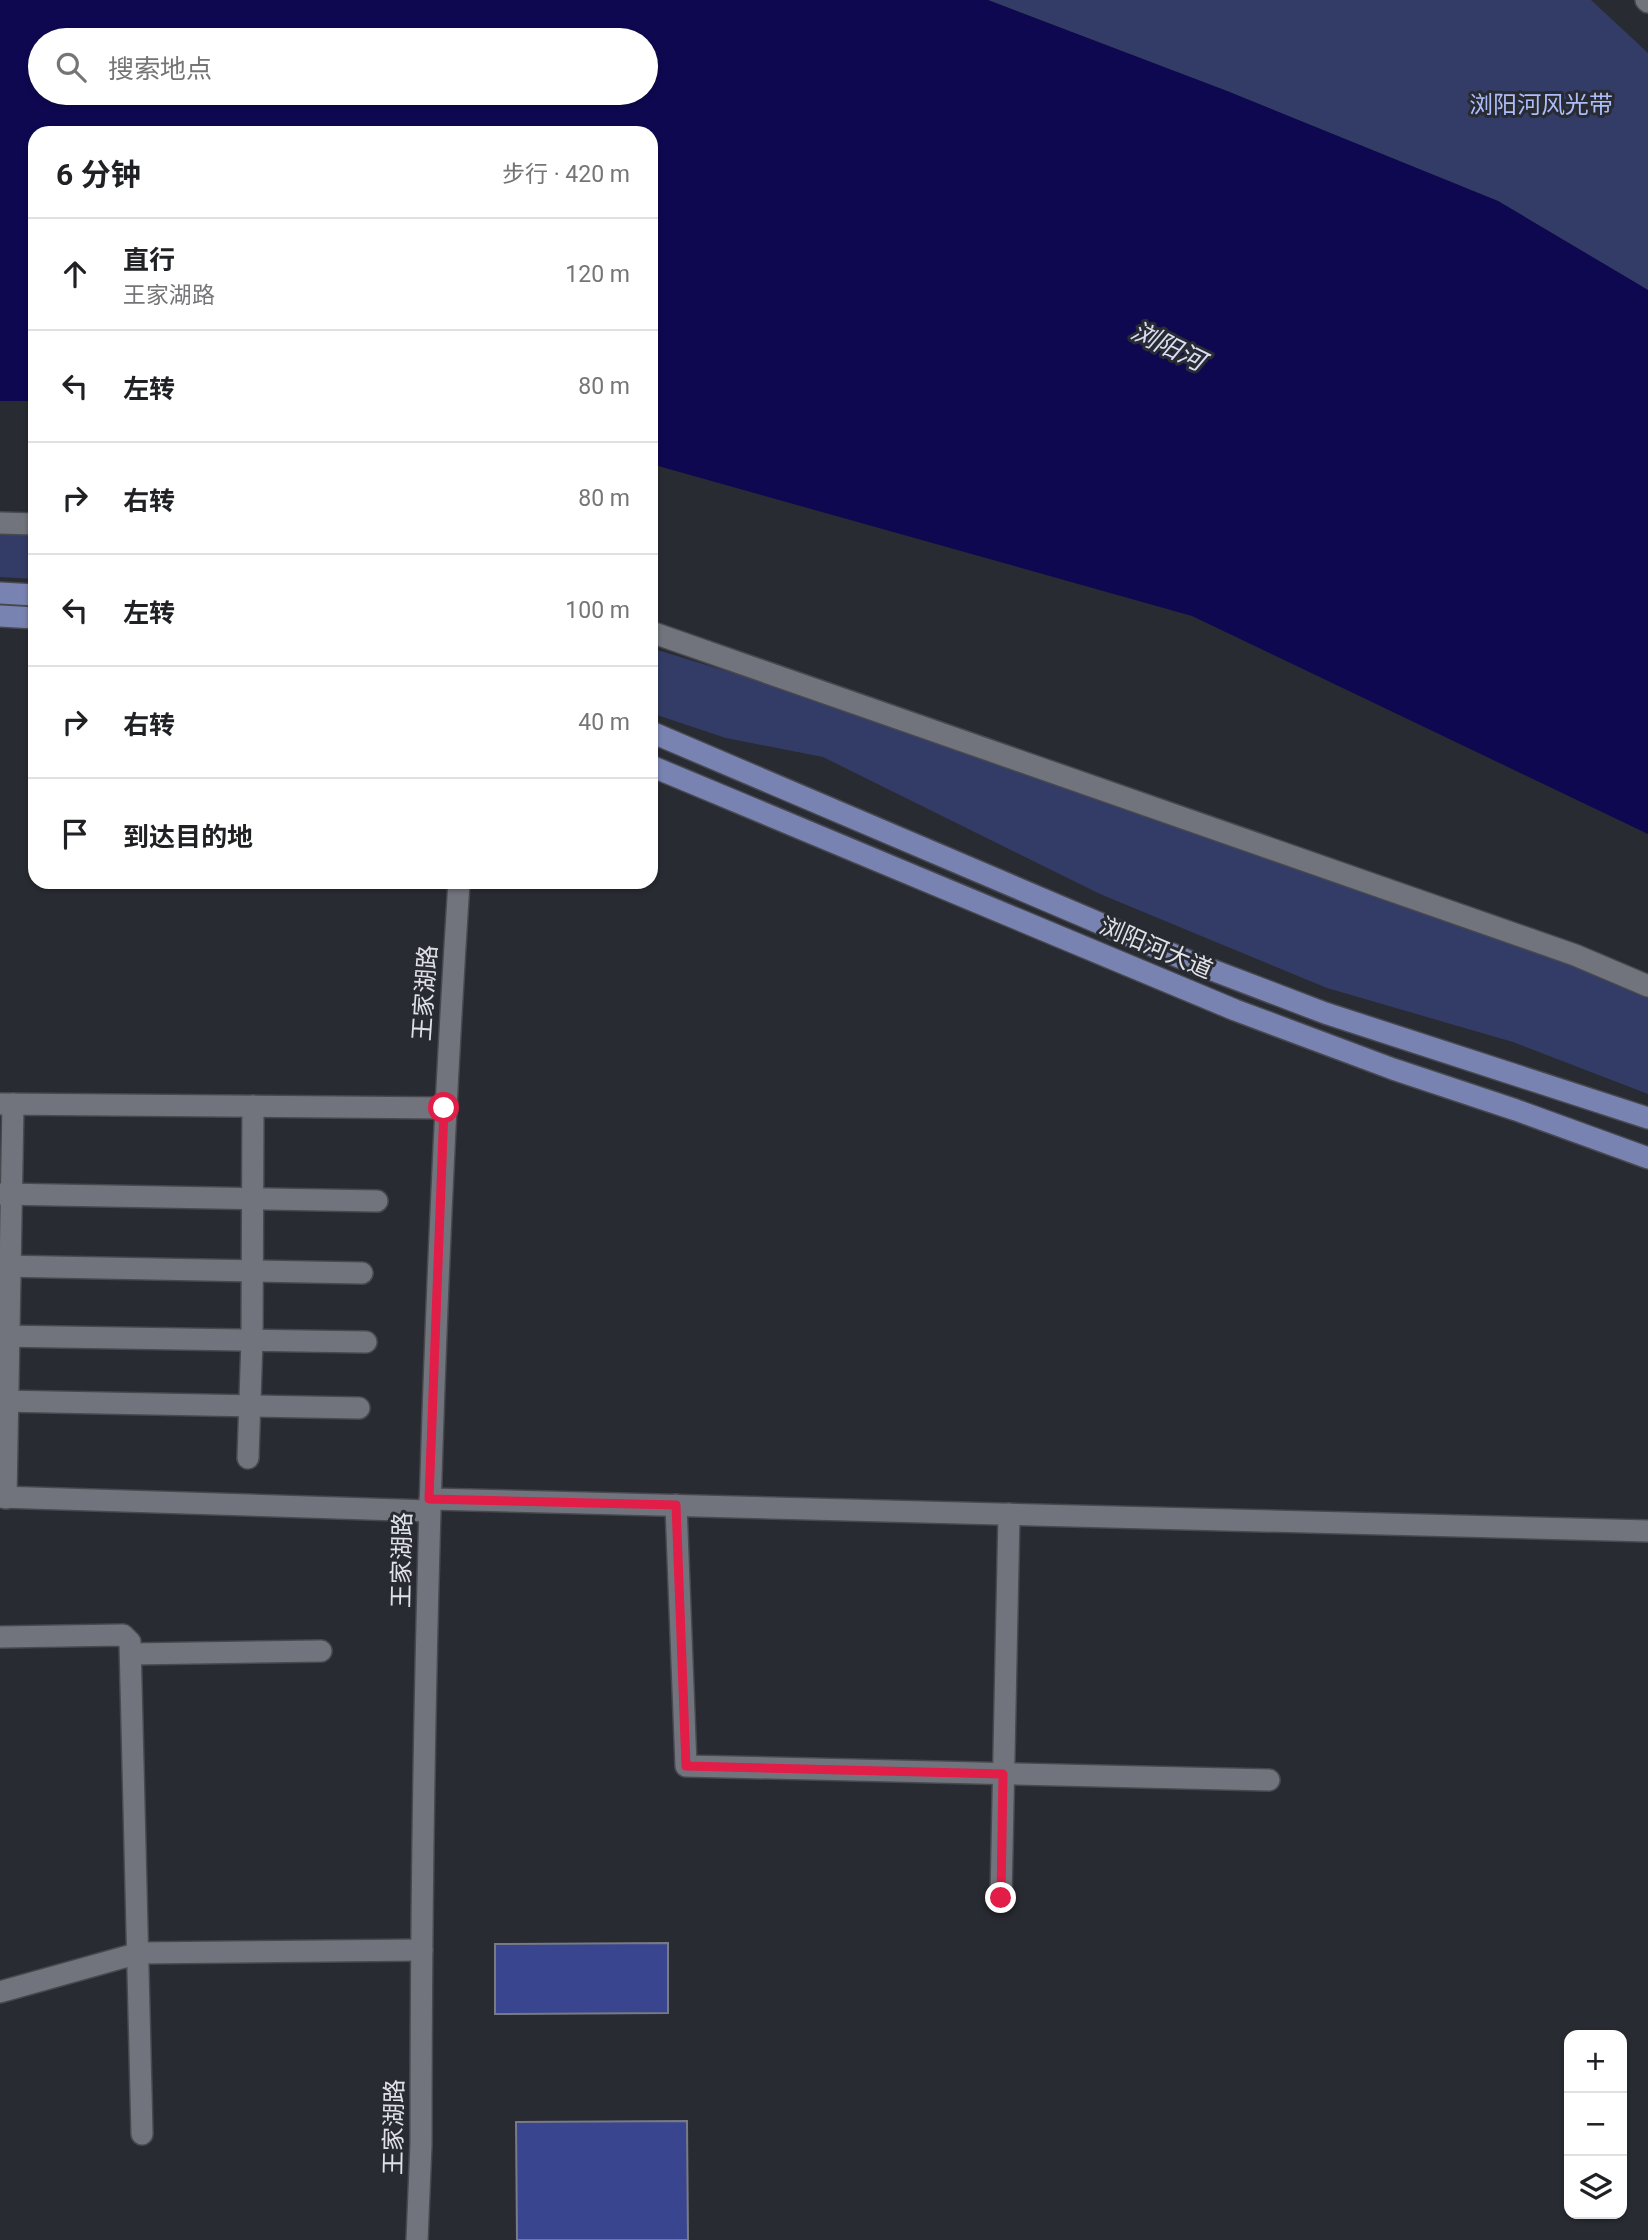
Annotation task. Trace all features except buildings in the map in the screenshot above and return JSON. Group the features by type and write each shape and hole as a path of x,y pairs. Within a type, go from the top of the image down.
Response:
{"main road":[{"path":"0,593 28,595"},
{"path":"0,616 28,618"},
{"name":"浏阳河大道","path":"658,735 1224,975 1338,1018 1648,1118"},
{"name":"浏阳河大道","path":"658,769 1235,1010 1393,1069 1648,1158"}],"street":[{"path":"0,523 28,524"},
{"path":"658,634 1575,955 1648,986"},
{"name":"王家湖路","path":"417,2240 421,2144 429,1505 444,1108 459,889"},
{"path":"444,1108 6,1104 3,1498 429,1505 676,1505 1648,1531"},
{"path":"248,1458 253,1106"},
{"path":"5,1194 377,1201"},
{"path":"5,1266 362,1273"},
{"path":"5,1336 366,1342"},
{"path":"4,1401 359,1408"},
{"path":"676,1505 686,1766 1269,1780"},
{"path":"1001,1898 1009,1514"},
{"path":"0,1637 123,1635 130,1642 142,2134"},
{"path":"132,1654 321,1651"},
{"path":"0,1992 139,1952 422,1950"}],"green space":[{"name":"浏阳河风光带","path":"988,0 1591,0 1648,53 1648,290 1498,201 1227,91"},
{"path":"0,533 28,533 28,579 0,577"},
{"path":"658,650 762,682 1602,974 1648,994 1648,1094 1513,1042 1327,988 1100,894 823,757 726,738 658,715"}],"water":[{"name":"浏阳河","path":"0,0 988,0 1227,91 1498,201 1648,290 1648,834 1192,616 658,466 658,126 28,126 28,401 0,401"}],"route":[{"path":"444,1108 429,1499 676,1505 686,1766 1003,1774 1001,1898"}]}
